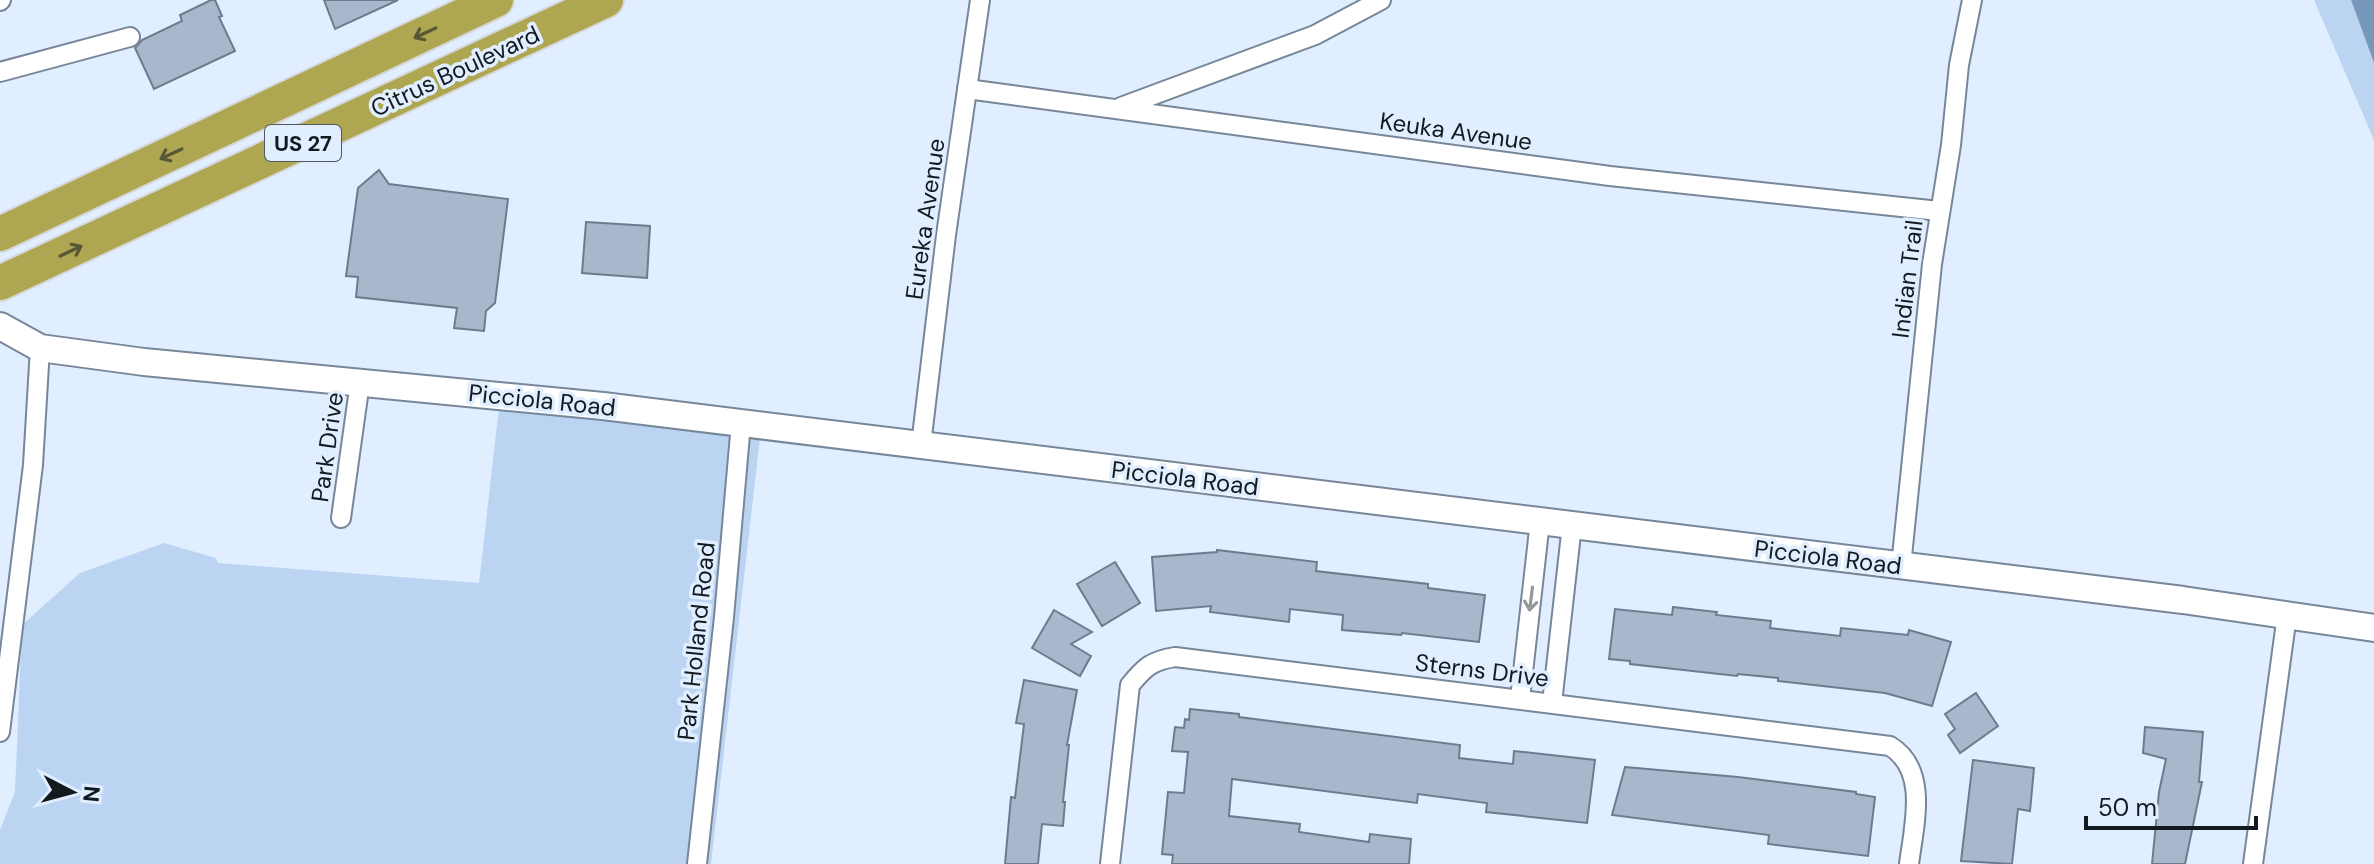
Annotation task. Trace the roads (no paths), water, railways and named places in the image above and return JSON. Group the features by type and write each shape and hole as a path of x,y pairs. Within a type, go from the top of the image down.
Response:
{"highway":[{"name":"Citrus Boulevard","path":"0,234 496,0"},
{"name":"Citrus Boulevard","path":"0,283 606,0"}],"street":[{"name":"Eureka Avenue","path":"921,445 946,235 980,0"},
{"path":"1119,108 1315,35 1381,0"},
{"name":"Indian Trail","path":"1901,566 1932,264 1951,145 1959,65 1972,0"},
{"path":"0,72 130,37"},
{"name":"Keuka Avenue","path":"967,89 1610,176 1939,211"},
{"name":"Picciola Road","path":"0,326 40,348 144,362 603,406 1901,566 2374,628"},
{"path":"0,732 33,465 40,348"},
{"name":"Park Drive","path":"341,518 360,382"},
{"name":"Park Holland Road","path":"697,864 741,423"},
{"path":"1520,699 1540,521"},
{"path":"1552,703 1572,525"},
{"path":"2253,864 2287,615"},
{"name":"Sterns Drive","path":"1110,864 1130,685 1143,669 1158,660 1175,657 1890,746 1901,753 1911,768 1916,789 1909,864"}]}
